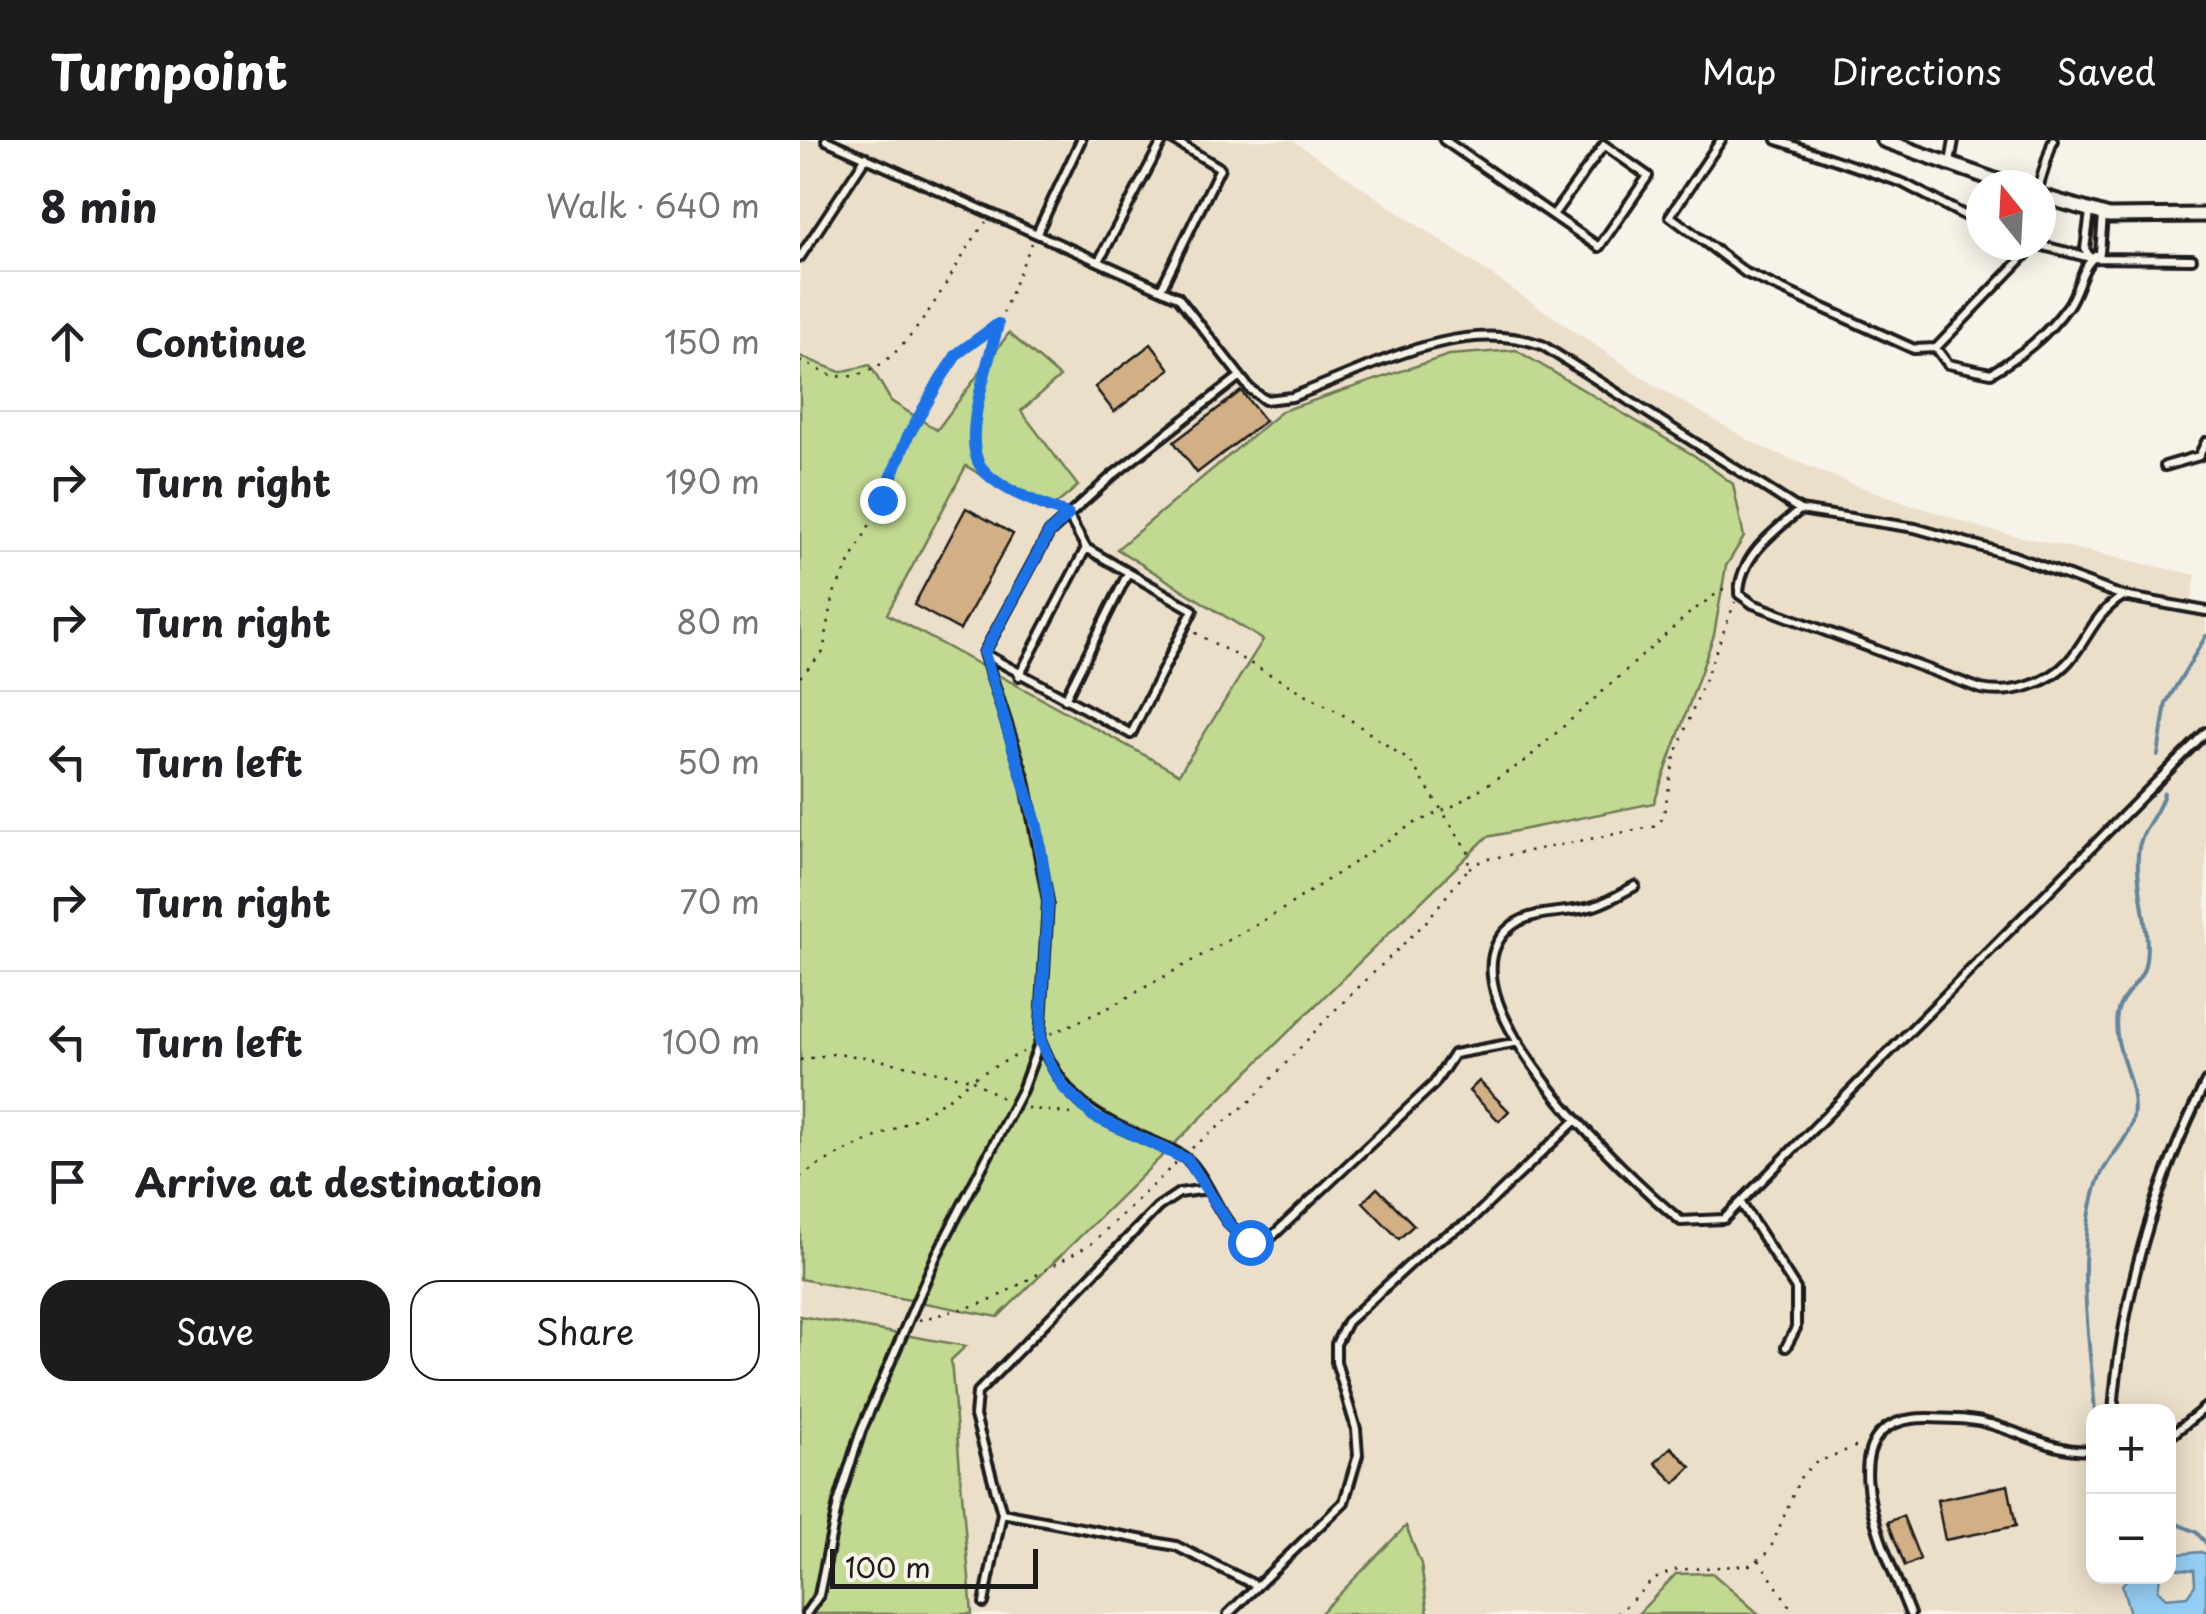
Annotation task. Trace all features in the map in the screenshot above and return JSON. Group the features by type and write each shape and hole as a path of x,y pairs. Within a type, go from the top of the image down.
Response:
{"street":[{"path":"1882,140 1967,170"},
{"path":"2056,201 2103,214 2141,219 2206,215"}],"lane":[{"path":"826,140 1178,297 1240,376 1265,400 1292,397 1454,337 1513,335 1542,345 1800,510 1916,528 2014,556 2123,596 2206,611"},
{"path":"1037,233 1082,140"},
{"path":"1099,261 1163,140"},
{"path":"1161,289 1220,168 1173,140"},
{"path":"1444,140 1553,215 1600,247 1648,176 1604,146 1553,215"},
{"path":"1721,140 1670,216 1746,274 1914,349 1936,348 2022,260"},
{"path":"1777,140 1903,182 1966,216"},
{"path":"1950,164 1954,140"},
{"path":"2043,170 2053,140"},
{"path":"800,257 866,157"},
{"path":"2090,211 2085,249 2090,258"},
{"path":"1936,348 1948,364 1991,373 2032,349 2070,304 2090,258 2100,254 2103,214"},
{"path":"2056,250 2090,258 2192,259"},
{"path":"806,1614 820,1595 838,1503 862,1431 937,1254 1014,1105 1040,1040 1048,901 1037,826 984,653 1049,533 1240,376"},
{"path":"2164,466 2199,456 2206,442"},
{"path":"1800,510 1751,556 1739,578 1739,594 1754,604 2001,693 2017,691 2068,663 2098,614 2123,596"},
{"path":"984,653 1019,676 1132,734 1193,610 1086,548 1068,515"},
{"path":"1019,676 1086,548"},
{"path":"1065,699 1128,573"},
{"path":"1635,886 1595,906 1532,916 1503,934 1490,954 1489,976 1539,1078 1576,1120 1681,1221 1724,1219 2206,732"},
{"path":"1040,1040 1064,1088 1093,1116 1182,1156 1208,1188 1230,1226 1250,1242 1264,1244 1434,1084 1454,1054 1519,1042"},
{"path":"2114,1404 2118,1355 2137,1264 2191,1112 2206,1082"},
{"path":"1228,1614 1344,1502 1354,1482 1356,1429 1336,1362 1336,1344 1346,1322 1433,1243 1469,1222 1576,1120"},
{"path":"984,1603 1002,1513 975,1416 977,1394 1158,1207 1179,1193 1208,1188"},
{"path":"1740,1202 1796,1290 1796,1328 1786,1346"},
{"path":"2176,1431 2206,1407"},
{"path":"1910,1614 1873,1506 1866,1463 1870,1440 1897,1422 1967,1419 2064,1448 2086,1449"},
{"path":"1002,1513 1176,1546 1257,1586"}],"path":[{"path":"800,361 836,376 873,369 925,324 960,254 993,213"},
{"path":"1037,233 998,324 972,441 979,466 1005,486 1068,515"},
{"path":"800,677 823,652 834,593 908,436 957,354 998,324"},
{"path":"800,1176 824,1160 929,1113 971,1080 1280,911 1410,825 1525,761 1691,612 1739,578"},
{"path":"908,1324 988,1302 1090,1245 1182,1156 1287,1066 1330,1015 1425,923 1468,869 1482,860 1656,826 1663,818 1675,756 1739,594"},
{"path":"1185,627 1345,716 1410,762 1468,853 1468,869"},
{"path":"800,1060 833,1054 865,1057 971,1080 1014,1105 1093,1116"},
{"path":"1617,1614 1653,1580 1674,1570 1736,1568 1758,1559 1768,1552 1800,1478 1813,1464 1870,1440"},
{"path":"1758,1559 1795,1614"}],"shaded area":[{"path":"800,140 1292,140 1654,385 1759,446 1852,484 1985,529 2196,575 2191,602 2206,606 2206,1614 800,1614"}],"green space":[{"path":"1009,333 1060,377 1021,411 1078,486 1047,512 966,466 887,614 1179,774 1263,640 1117,549 1282,411 1449,355 1516,350 1695,456 1733,484 1744,537 1726,566 1714,635 1654,803 1487,837 998,1317 800,1279 800,356 840,372 870,365 891,401 937,430"},
{"path":"800,1316 966,1346 951,1360 972,1614 800,1614"},
{"path":"1406,1526 1421,1564 1428,1614 1320,1614"},
{"path":"1712,1573 1759,1614 1638,1614 1676,1574"}],"water":[{"path":"2176,1554 2206,1554 2206,1614 2130,1614 2123,1584 2159,1584 2158,1590 2166,1598 2187,1596 2195,1585 2194,1570 2176,1569"}],"building":[{"path":"1151,344 1170,369 1114,412 1095,387"},
{"path":"1241,391 1265,421 1197,473 1174,442"},
{"path":"966,508 1013,534 960,630 914,605"},
{"path":"1479,1081 1509,1111 1499,1121 1469,1091"},
{"path":"1377,1188 1414,1225 1399,1239 1363,1202"},
{"path":"1671,1447 1691,1467 1675,1483 1655,1463"},
{"path":"2008,1485 2016,1526 1945,1540 1937,1500"},
{"path":"1903,1516 1920,1559 1905,1566 1888,1522"}],"waterway":[{"path":"2158,755 2166,703 2206,636"},
{"path":"2094,1404 2086,1240 2097,1184 2133,1118 2134,1104 2118,1040 2117,1014 2144,969 2147,942 2139,883 2139,846 2164,793"},
{"path":"2176,1523 2196,1532 2206,1543"}],"route":[{"path":"882,500 908,436 924,414 941,378 957,354 998,324 972,441 979,466 1005,486 1068,515 1049,533 984,653 1037,826 1048,901 1040,1040 1064,1088 1093,1116 1188,1160 1230,1226 1250,1242"}]}
